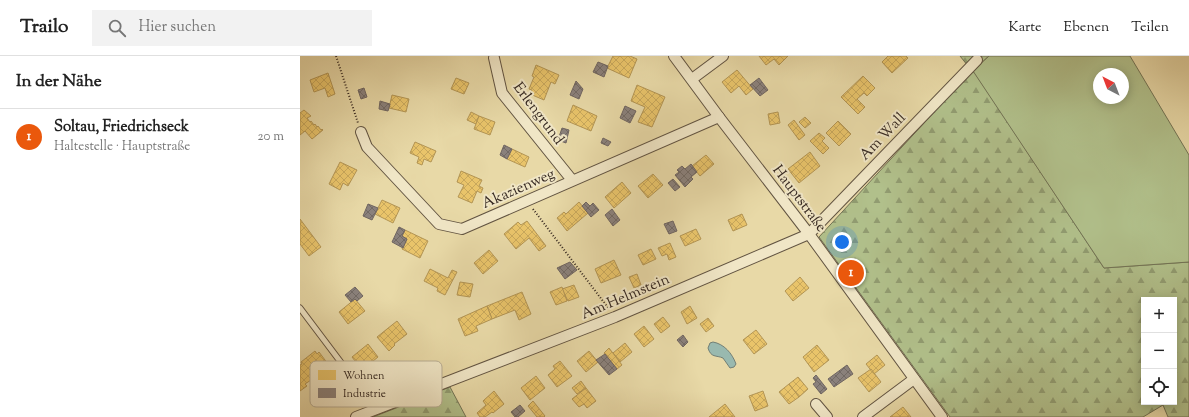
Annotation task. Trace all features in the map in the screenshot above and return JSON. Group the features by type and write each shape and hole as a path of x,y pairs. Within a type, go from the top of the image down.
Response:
{"street":[{"name":"Hauptstraße","path":"674,56 809,234 942,417"},
{"path":"692,79 723,56"},
{"name":"Erlengrund","path":"494,58 502,93 572,180"},
{"name":"Am Wall","path":"809,234 977,60"},
{"name":"Akazienweg","path":"361,132 367,147 439,224 462,229 719,117"},
{"name":"Am Helmstein","path":"442,383 615,317 809,234"},
{"path":"863,417 914,379"},
{"path":"816,404 827,417"},
{"name":"Am Helmstein","path":"356,417 381,407"}],"lane":[{"path":"300,308 340,361"}],"path":[{"path":"336,56 361,132"},
{"path":"526,200 615,317"}],"green space":[{"path":"960,56 989,56 973,70 1104,268 1189,262 1189,417 1168,417 1163,405 1143,417 950,417 819,237 972,71"},
{"path":"989,56 1130,56 1189,155 1189,262 1104,268 973,71"},
{"path":"450,387 466,417 373,417 399,407 442,407 442,390"}],"water":[{"path":"713,342 721,345 730,353 736,364 734,367 730,368 723,358 714,356 709,351 708,348 710,343"}],"building: Wohnen":[{"path":"613,56 630,56 637,59 629,78 607,68"},
{"path":"759,56 788,56 779,65 774,59 766,65"},
{"path":"888,56 906,56 908,58 892,73 882,62"},
{"path":"536,65 559,75 555,84 551,82 544,100 530,94 532,90 529,89 534,77 532,76"},
{"path":"737,70 753,89 746,95 739,86 731,93 722,82"},
{"path":"328,73 335,94 328,97 325,88 314,92 310,80"},
{"path":"863,76 875,88 867,96 864,93 857,99 865,107 858,114 841,97"},
{"path":"456,78 469,83 464,94 451,89"},
{"path":"637,85 665,97 652,127 638,122 645,107 631,101"},
{"path":"392,95 409,99 406,112 389,108"},
{"path":"573,105 597,116 591,131 567,121"},
{"path":"304,110 311,116 307,118 310,122 311,121 314,125 315,124 323,130 312,139 305,131 300,135 300,113"},
{"path":"471,112 479,116 476,124 467,120"},
{"path":"778,112 780,123 770,125 768,114"},
{"path":"479,116 495,122 490,135 474,129"},
{"path":"805,117 811,123 805,128 799,122"},
{"path":"794,120 805,135 799,140 788,125"},
{"path":"838,121 851,134 839,146 826,133"},
{"path":"819,133 825,138 822,141 829,148 823,154 810,141"},
{"path":"415,142 436,151 431,162 424,159 422,165 417,163 419,157 410,153"},
{"path":"512,149 529,157 525,167 507,159"},
{"path":"810,152 820,166 799,183 788,169"},
{"path":"706,155 714,164 700,176 692,166"},
{"path":"340,162 357,170 348,186 343,183 340,190 329,184"},
{"path":"461,171 482,180 479,186 483,188 481,193 477,191 472,203 458,197 464,185 457,182"},
{"path":"653,174 663,185 648,198 638,186"},
{"path":"622,182 631,193 614,208 605,197"},
{"path":"382,200 400,208 393,223 375,214"},
{"path":"579,202 588,213 567,231 557,218 564,212 566,214"},
{"path":"742,214 747,225 733,231 728,220"},
{"path":"300,219 321,247 309,256 300,244"},
{"path":"527,221 546,246 539,251 529,238 516,249 504,234 518,222 521,225"},
{"path":"696,229 701,239 685,246 680,236"},
{"path":"405,230 428,241 420,258 402,249 407,239 402,236"},
{"path":"670,243 676,257 669,260 667,254 662,256 658,248"},
{"path":"651,249 656,259 643,265 638,255"},
{"path":"489,250 498,261 483,274 474,263"},
{"path":"614,260 621,275 601,283 595,269"},
{"path":"430,269 448,278 452,270 457,272 445,295 437,291 438,288 424,281"},
{"path":"637,274 641,285 634,288 629,277"},
{"path":"800,277 809,288 793,301 785,291"},
{"path":"460,282 473,284 470,297 457,295"},
{"path":"574,285 579,297 568,301 562,289"},
{"path":"562,287 567,301 556,305 550,292"},
{"path":"522,292 531,314 519,320 515,310 492,319 487,306"},
{"path":"355,299 365,311 348,324 339,312"},
{"path":"487,306 492,319 476,326 478,331 465,336 458,319"},
{"path":"690,306 697,318 687,324 681,312"},
{"path":"663,317 670,326 661,333 654,324"},
{"path":"708,318 714,326 706,332 700,324"},
{"path":"397,321 407,334 394,344 395,345 389,351 377,337"},
{"path":"644,326 654,339 644,347 634,334"},
{"path":"756,330 767,344 754,354 743,340"},
{"path":"625,343 632,352 620,362 613,353"},
{"path":"368,344 378,357 373,361 355,361 352,357"},
{"path":"817,345 829,360 814,372 803,357"},
{"path":"609,348 622,365 617,369 604,353"},
{"path":"315,351 317,354 319,352 326,361 310,361 310,381 305,384 307,386 300,391 300,365 302,364 301,362"},
{"path":"589,351 598,362 586,372 577,361"},
{"path":"877,355 885,365 874,374 866,364"},
{"path":"560,361 572,376 557,387 548,375 555,369 553,366"},
{"path":"871,369 881,382 869,392 858,378"},
{"path":"536,376 545,388 530,400 521,388"},
{"path":"798,377 808,389 799,397 789,384"},
{"path":"581,381 586,388 577,394 572,388"},
{"path":"789,384 799,397 789,404 779,392"},
{"path":"586,388 596,401 587,408 584,404 579,407 572,399"},
{"path":"494,391 504,404 493,413 492,412 485,417 480,417 477,413 486,405 483,401"},
{"path":"763,391 768,406 755,411 749,396"},
{"path":"533,401 545,416 544,417 537,417 528,406"},
{"path":"725,404 735,417 709,417"},
{"path":"903,407 911,417 890,417"}],"building: Industrie":[{"path":"598,62 608,66 604,77 593,72"},
{"path":"759,78 768,90 760,96 750,85"},
{"path":"576,81 583,89 579,99 570,95"},
{"path":"364,88 367,97 361,99 358,90"},
{"path":"380,101 390,104 388,111 379,109"},
{"path":"625,106 636,111 630,123 620,118"},
{"path":"562,128 569,130 566,143 558,140"},
{"path":"603,138 611,142 608,146 601,143"},
{"path":"504,145 512,149 507,159 500,155"},
{"path":"691,164 697,172 691,177 693,179 685,187 675,175 679,172 677,170 682,166 685,169"},
{"path":"673,179 680,187 675,191 668,183"},
{"path":"586,202 590,206 593,203 599,210 591,217 582,206"},
{"path":"368,204 378,208 372,220 363,216"},
{"path":"612,209 620,220 613,226 605,215"},
{"path":"673,221 677,231 669,234 664,224"},
{"path":"399,227 405,230 402,236 407,239 403,248 392,242"},
{"path":"570,262 577,270 565,279 557,268"},
{"path":"355,287 363,296 357,301 355,299 351,302 345,295"},
{"path":"683,335 688,342 683,347 677,340"},
{"path":"605,354 617,369 609,375 596,360"},
{"path":"847,365 853,374 834,387 828,379"},
{"path":"816,375 827,389 821,394 813,384 816,382 813,378"},
{"path":"520,405 525,411 518,417 515,417 511,412"}],"place":[{"name":"Soltau, Friedrichseck","path":"851,273"}]}
